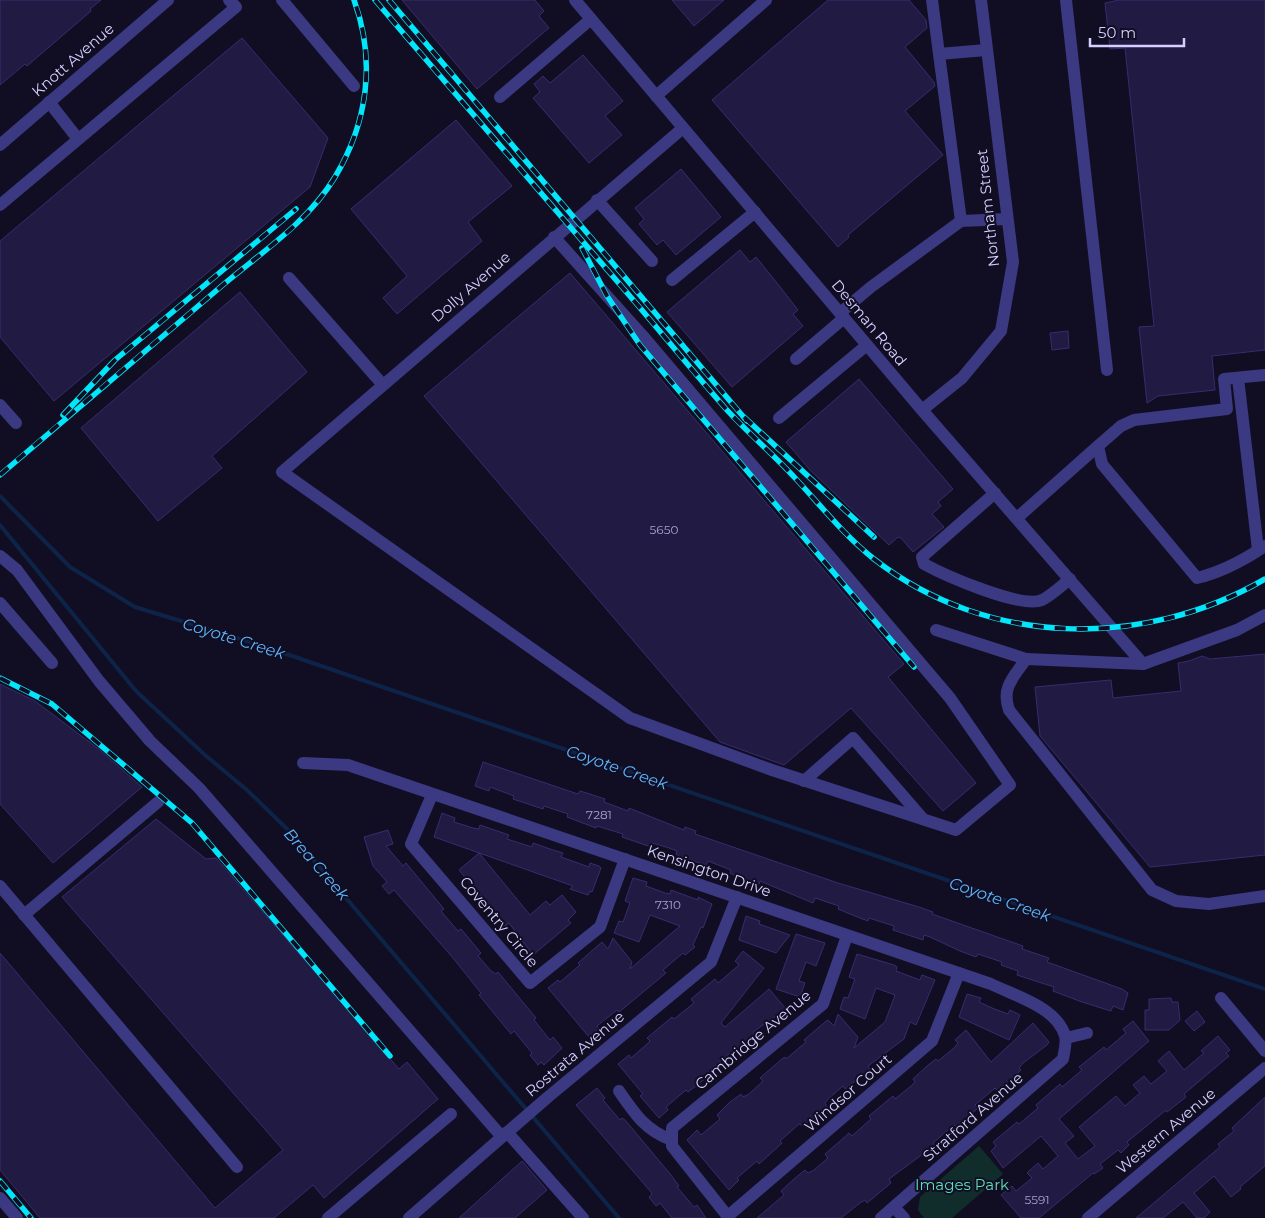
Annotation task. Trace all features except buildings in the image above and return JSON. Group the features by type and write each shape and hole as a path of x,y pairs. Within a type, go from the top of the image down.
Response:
{"street":[{"name":"Knott Avenue","path":"2,138 49,102 154,4 168,0"},
{"path":"282,0 354,86"},
{"name":"Desman Road","path":"575,0 922,410 1143,664"},
{"path":"656,96 766,0"},
{"path":"932,0 961,221"},
{"name":"Northam Street","path":"922,410 962,378 1001,332 1013,262 981,0"},
{"path":"1066,0 1107,370"},
{"path":"0,205 237,2"},
{"path":"500,97 591,19"},
{"path":"939,54 986,50"},
{"path":"49,102 78,139"},
{"name":"Dolly Avenue","path":"683,128 282,472 630,718 804,781"},
{"path":"597,200 652,261"},
{"path":"672,280 755,212"},
{"path":"796,359 871,287 961,221 1007,219"},
{"path":"554,238 642,335 950,698 1010,785 956,830 804,781"},
{"path":"289,278 383,385"},
{"path":"779,418 867,345"},
{"path":"1016,518 1121,426 1134,420 1227,409 1224,379 1265,374"},
{"path":"1098,446 1102,464 1197,578 1213,574 1262,548 1238,378"},
{"path":"0,405 16,424"},
{"path":"995,493 922,557 924,564 954,580 979,589 1027,600 1040,601 1070,579"},
{"path":"0,556 16,570 99,681 150,741 200,788 583,1218"},
{"path":"0,603 52,664"},
{"path":"936,630 1026,659 1143,664 1237,630 1265,614"},
{"path":"1026,659 1008,686 1005,698 1008,710 1152,890 1176,901 1209,904 1265,896"},
{"path":"804,781 853,738 923,819"},
{"name":"Kensington Drive","path":"302,763 348,765 991,984 1051,1013 1061,1025 1066,1038"},
{"name":"Coventry Circle","path":"432,794 411,844 530,984 600,927 625,859"},
{"path":"24,915 158,802"},
{"path":"0,886 237,1167"},
{"name":"Rostrata Avenue","path":"409,1218 548,1097 711,962 737,897"},
{"name":"Cambridge Avenue","path":"672,1134 823,1004 848,936"},
{"name":"Windsor Court","path":"729,1217 932,1042 960,973"},
{"path":"1221,998 1265,1051"},
{"path":"1066,1038 1087,1033"},
{"name":"Stratford Avenue","path":"881,1218 1063,1059 1066,1038"},
{"name":"Western Avenue","path":"1088,1218 1265,1068"},
{"path":"619,1091 635,1115 656,1134 672,1134 672,1146 729,1217"},
{"path":"328,1218 451,1114"},
{"path":"0,1198 17,1218"},
{"path":"894,1207 904,1218"}],"green space":[{"name":"Images Park","path":"979,1146 1003,1174 952,1218 924,1218 918,1210 920,1197"}],"waterway":[{"name":"Coyote Creek","path":"0,496 70,567 135,607 263,646 1265,989"},
{"name":"Brea Creek","path":"0,525 136,691 205,755 247,790 288,830 619,1218"}],"railway":[{"path":"0,475 284,235 312,208 324,193 335,177 355,135 365,90 365,45 354,0"},
{"path":"375,0 726,409 788,470 853,541 874,559 918,588 966,609 1015,623 1066,629 1117,627 1168,618 1218,602 1265,579"},
{"path":"389,0 747,421"},
{"path":"63,415 115,360 296,209"},
{"path":"582,248 607,296 640,345 914,667"},
{"path":"744,417 874,537"},
{"path":"0,678 52,704 192,823 390,1056"},
{"path":"0,1181 31,1218"}]}
